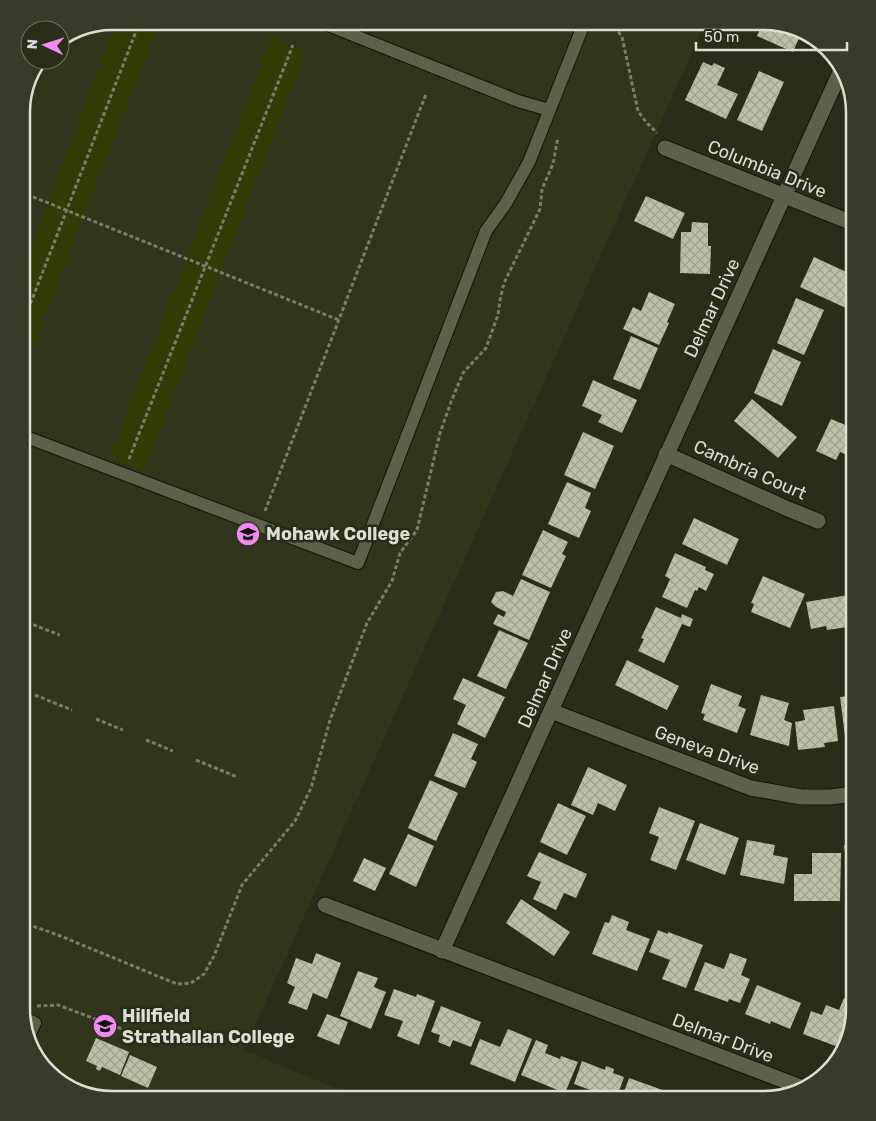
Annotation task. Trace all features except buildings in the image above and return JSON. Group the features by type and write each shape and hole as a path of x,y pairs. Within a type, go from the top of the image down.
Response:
{"street":[{"name":"Delmar Drive","path":"795,1085 442,951 838,76"},
{"name":"Columbia Drive","path":"665,148 846,220"},
{"name":"Cambria Court","path":"666,454 818,521"},
{"name":"Geneva Drive","path":"551,711 751,788 801,797 846,795"},
{"path":"324,905 442,951"}],"lane":[{"path":"341,30 518,100 549,110"},
{"path":"30,439 358,563 486,231 506,203 529,162 581,30"}],"path":[{"path":"30,305 137,30"},
{"path":"617,30 622,37 638,111 646,122 656,130 665,148"},
{"path":"127,465 293,46"},
{"path":"259,526 426,94"},
{"path":"30,925 177,984 191,983 204,974 214,956 242,885 295,821 311,788 330,720 367,624 392,581 400,554 417,530 440,433 451,402 463,373 486,348 498,315 504,283 540,209 542,189 553,164 559,131"},
{"path":"30,195 339,320"},
{"path":"30,623 60,635"},
{"path":"35,695 72,710"},
{"path":"96,719 123,730"},
{"path":"146,740 173,751"},
{"path":"196,760 237,777"},
{"path":"30,1006 58,1005 162,1044"}],"shaded area":[{"name":"Mohawk College","path":"112,30 702,30 244,1050 342,1091 112,1091 90,1088 66,1077 50,1063 36,1041 33,1031 30,1009 30,106 38,76 42,70 70,70 71,41 85,34"}],"green space":[{"path":"114,30 156,30 30,354 30,249"},
{"path":"272,37 306,51 144,472 109,458"}],"place":[{"name":"Mohawk College","path":"248,534"},
{"name":"Hillfield Strathallan College","path":"105,1026"}]}
